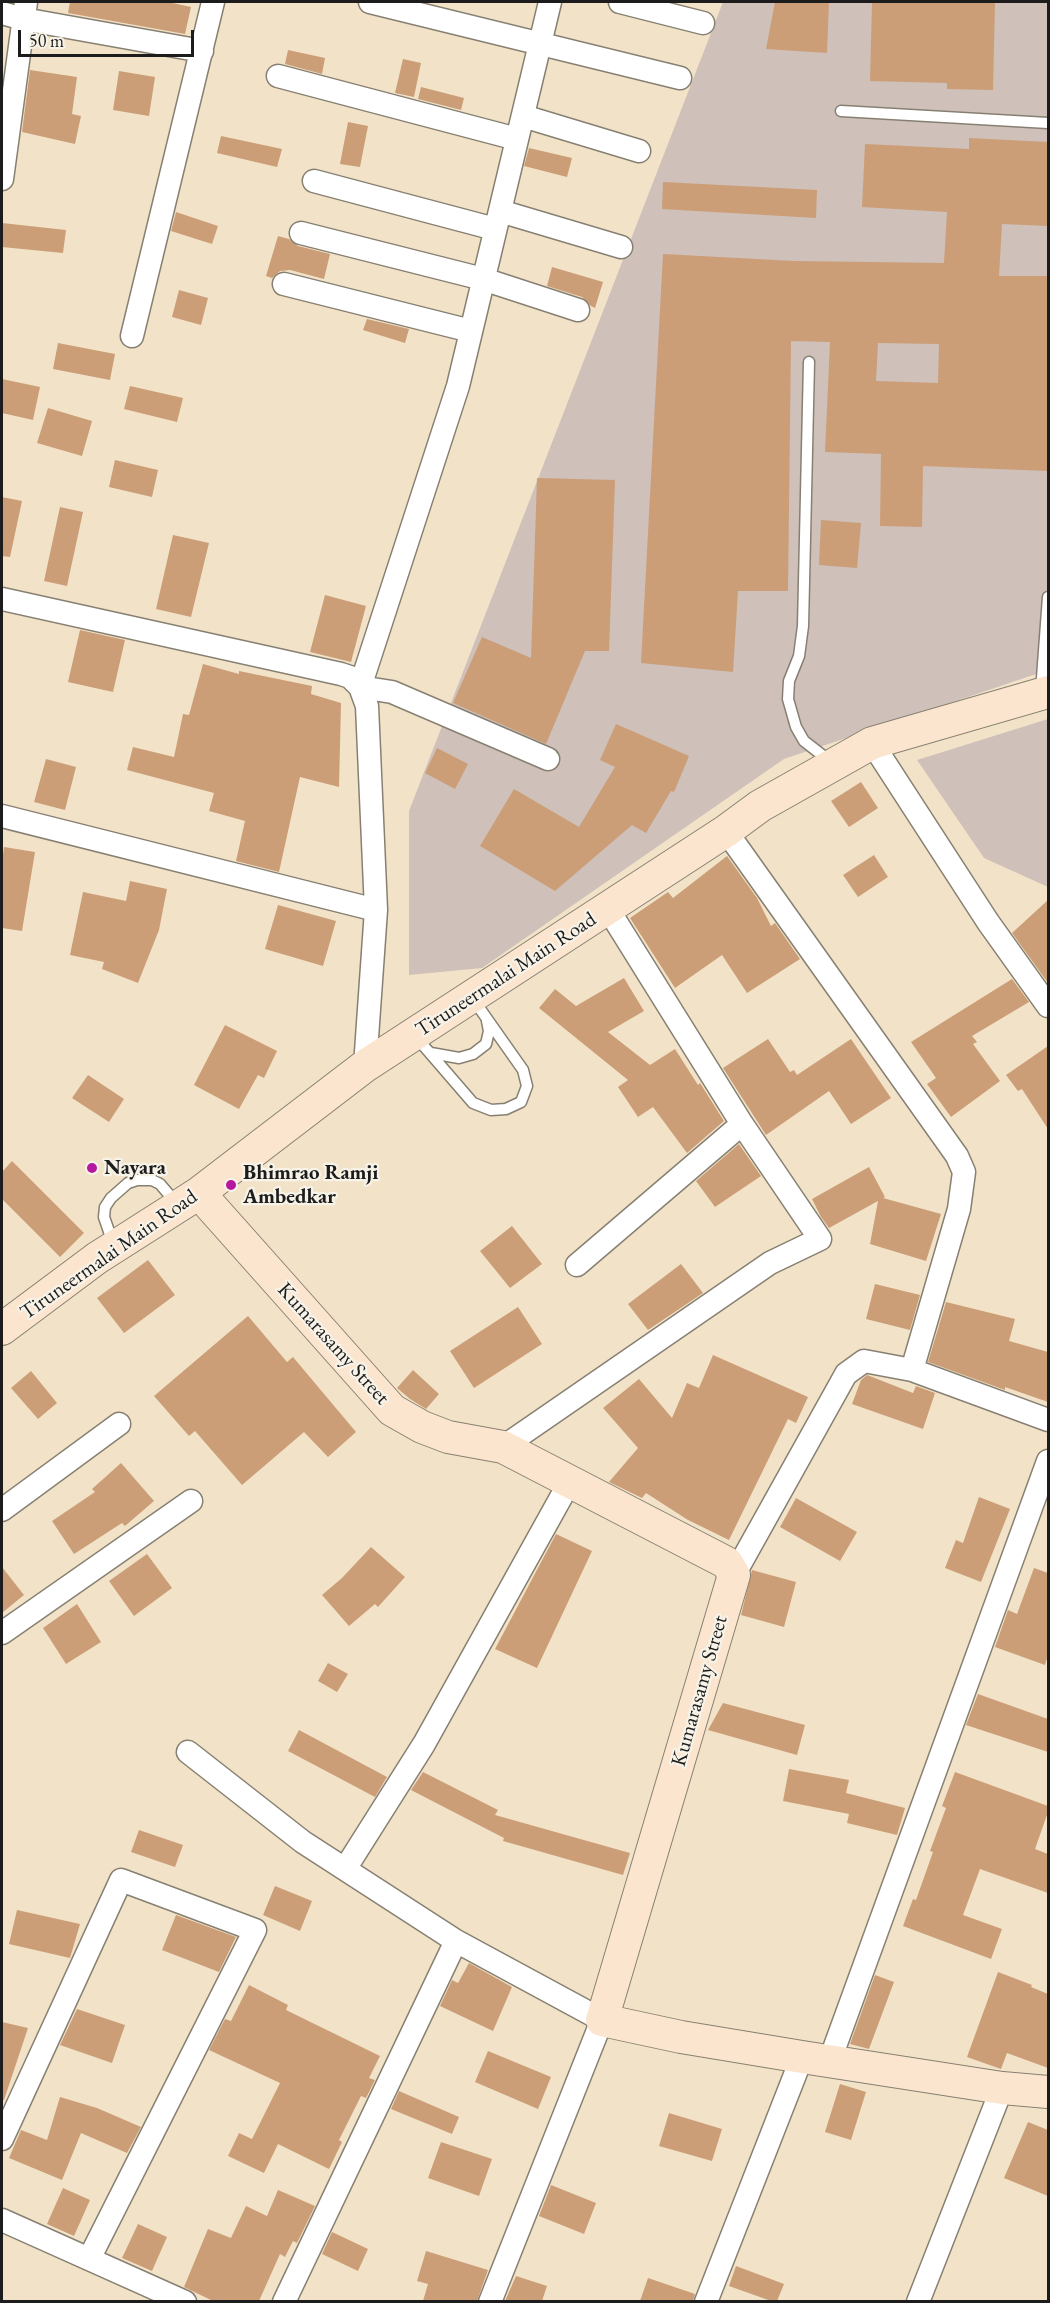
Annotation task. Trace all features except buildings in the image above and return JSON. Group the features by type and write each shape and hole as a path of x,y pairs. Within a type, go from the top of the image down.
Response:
{"street":[{"path":"132,336 213,2"},
{"path":"370,2 680,78"},
{"path":"360,687 458,386 550,2"},
{"path":"620,2 703,23"},
{"path":"2,169 17,11 202,51"},
{"path":"279,76 517,139"},
{"path":"522,116 639,151"},
{"path":"314,181 621,247"},
{"path":"301,233 483,279 578,310"},
{"path":"284,284 471,331"},
{"path":"2,599 341,674 350,677 360,687 367,706 376,910 365,1066"},
{"path":"360,687 392,692 548,759"},
{"name":"Tiruneermalai Main Road","path":"4,1328 106,1252 189,1200 365,1066 422,1043 479,1007 608,909 760,806 872,743 1045,693"},
{"path":"872,743 988,922 1048,1006"},
{"path":"2,816 376,910"},
{"path":"726,831 957,1156 964,1172 959,1209 912,1370"},
{"path":"503,1447 770,1263 820,1239 742,1124 608,909"},
{"path":"577,1266 742,1124"},
{"name":"Kumarasamy Street","path":"189,1200 392,1410 422,1427 448,1437 503,1447 727,1563 734,1575 602,2020"},
{"path":"734,1575 846,1374 864,1361 912,1370 1048,1420"},
{"path":"2,1510 119,1424"},
{"path":"706,2301 816,2059 1048,1461"},
{"path":"345,1869 424,1744 569,1483"},
{"path":"2,1633 191,1502"},
{"path":"188,1752 303,1842 456,1941 602,2020 681,2037 816,2059 1002,2088 1048,2092"},
{"path":"2,2139 121,1880 255,1930 89,2259"},
{"path":"284,2301 456,1941"},
{"path":"490,2301 602,2020"},
{"path":"918,2301 1002,2088"},
{"path":"2,2220 185,2301"}],"lane":[{"path":"841,111 1048,123"},
{"path":"809,363 803,626 799,656 789,681 788,699 796,727 804,741 834,764"},
{"path":"1045,693 1048,597"},
{"path":"422,1043 473,1103 491,1110 507,1109 521,1102 527,1086 522,1070 479,1007"},
{"path":"422,1043 459,1058 473,1054 486,1044 489,1031 479,1007"},
{"path":"106,1252 105,1207 111,1198 128,1183 137,1180 152,1180 189,1200"}],"shaded area":[{"path":"723,2 1048,2 1048,670 784,759 482,968 409,975 409,811"},
{"path":"1048,719 1048,887 984,858 917,760"}],"place":[{"name":"Nayara","path":"92,1168"},
{"name":"Bhimrao Ramji Ambedkar","path":"231,1185"}]}
